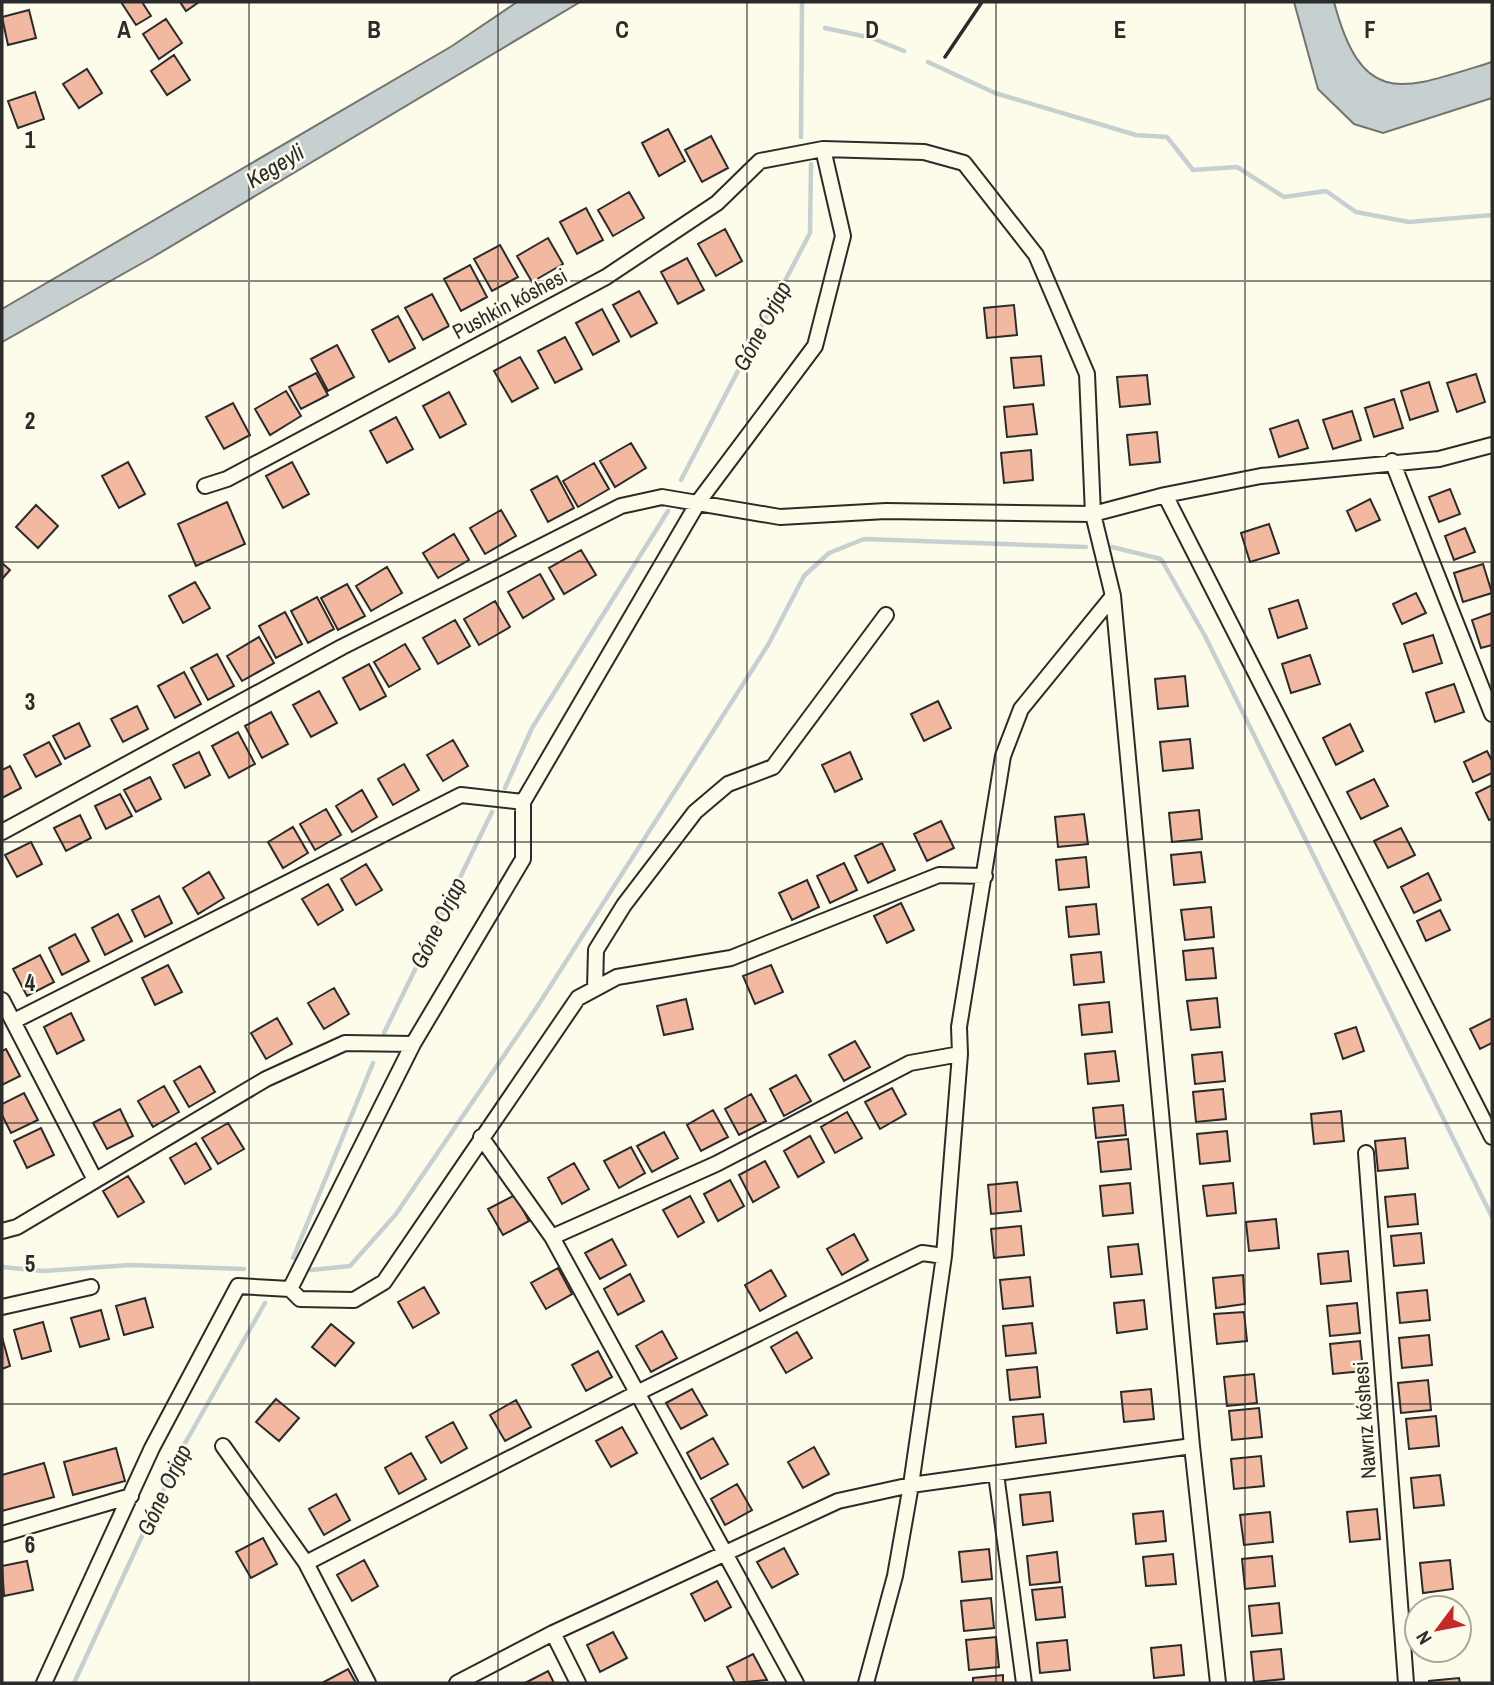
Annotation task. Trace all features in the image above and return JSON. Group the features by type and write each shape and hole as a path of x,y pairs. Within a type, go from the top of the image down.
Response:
{"street":[{"name":"Pushkin kóshesi","path":"205,486 227,478 606,277 717,203 760,161 823,149 924,152 964,163 1036,255 1087,374 1093,514 1113,596 1192,1446 1218,1683"},
{"path":"290,1289 413,1044 523,859 523,802 699,501 815,346 843,236 823,149"},
{"path":"2,832 342,648 621,506 662,496 780,517 886,511 1093,514 1165,495 1261,476 1392,461 1439,459 1492,445"},
{"path":"1392,461 1492,714"},
{"path":"1165,495 1492,1137"},
{"path":"866,1683 895,1576 911,1485 944,1256 960,1054 959,1027 1003,756 1021,709 1113,596"},
{"path":"596,988 596,950 624,905 687,822 728,784 773,767 886,615"},
{"path":"14,1021 461,796 523,802"},
{"path":"44,1683 152,1448 239,1286 290,1289 300,1299 354,1300 384,1282 578,998 596,988 617,977 731,958 939,875 985,876"},
{"path":"2,1000 95,1180"},
{"path":"2,1231 17,1227 266,1079 345,1043 413,1044"},
{"path":"552,1237 716,1164 910,1063 960,1054"},
{"path":"481,1137 552,1237 723,1554 796,1683"},
{"name":"Nawrız kóshesi","path":"1366,1153 1406,1683"},
{"path":"306,1563 637,1393 922,1253 944,1256"},
{"path":"2,1307 91,1287"},
{"path":"457,1683 553,1633 838,1501 911,1485 1192,1446"},
{"path":"223,1447 306,1563 368,1683"},
{"path":"996,1474 1024,1683"},
{"path":"2,1534 131,1496"},
{"path":"553,1633 578,1683"}],"water":[{"name":"Kegeyli","path":"517,2 580,2 153,257 2,342 2,309 452,46"},
{"path":"1294,2 1334,2 1346,37 1359,61 1374,76 1391,83 1411,84 1492,62 1492,98 1383,133 1354,124 1318,89"}],"building":[{"path":"121,2 142,2 151,16 136,25"},
{"path":"180,2 199,2 186,11"},
{"path":"29,10 36,38 8,45 2,17"},
{"path":"166,19 182,43 159,59 143,34"},
{"path":"174,55 190,80 167,95 151,71"},
{"path":"87,69 102,93 79,108 63,84"},
{"path":"35,92 44,119 18,128 8,101"},
{"path":"668,129 685,161 659,176 642,143"},
{"path":"711,136 728,168 702,182 685,150"},
{"path":"629,192 644,218 613,236 598,210"},
{"path":"586,208 603,240 577,254 560,222"},
{"path":"725,229 742,261 716,276 698,244"},
{"path":"548,238 563,264 532,282 517,256"},
{"path":"500,245 518,277 492,291 474,259"},
{"path":"687,258 704,290 678,304 661,272"},
{"path":"470,265 487,297 461,311 444,279"},
{"path":"639,291 657,323 631,337 613,305"},
{"path":"432,294 449,326 423,340 405,308"},
{"path":"1014,305 1017,335 987,338 984,308"},
{"path":"602,309 619,341 593,355 576,323"},
{"path":"398,316 415,348 389,362 372,330"},
{"path":"565,337 582,369 555,383 538,351"},
{"path":"337,345 354,377 328,391 311,359"},
{"path":"1041,356 1044,385 1014,388 1011,358"},
{"path":"520,357 538,388 512,402 494,371"},
{"path":"316,373 328,395 301,409 289,387"},
{"path":"1476,374 1485,402 1457,412 1447,383"},
{"path":"1147,375 1150,404 1120,407 1117,377"},
{"path":"1429,382 1438,411 1410,420 1401,391"},
{"path":"286,391 301,416 270,435 255,409"},
{"path":"449,392 466,424 440,438 423,406"},
{"path":"1394,399 1403,428 1374,437 1365,408"},
{"path":"233,403 250,435 224,449 206,417"},
{"path":"1033,404 1037,434 1007,437 1004,407"},
{"path":"1352,411 1361,440 1333,449 1323,420"},
{"path":"396,417 413,449 387,463 370,431"},
{"path":"1298,420 1308,448 1279,457 1270,429"},
{"path":"1157,432 1160,462 1130,465 1127,435"},
{"path":"631,443 646,468 615,487 600,461"},
{"path":"1031,450 1033,480 1004,483 1001,453"},
{"path":"128,462 145,494 119,508 102,476"},
{"path":"292,462 309,494 283,508 266,476"},
{"path":"594,463 609,489 578,507 563,481"},
{"path":"557,476 574,508 548,522 531,490"},
{"path":"1450,489 1460,514 1439,522 1429,497"},
{"path":"1370,499 1380,520 1356,531 1347,511"},
{"path":"227,502 245,544 196,566 178,524"},
{"path":"36,505 58,526 38,548 16,527"},
{"path":"501,510 516,536 485,554 470,528"},
{"path":"1269,524 1279,553 1250,562 1241,533"},
{"path":"1465,528 1475,552 1454,560 1445,536"},
{"path":"454,534 469,560 438,578 423,553"},
{"path":"581,550 596,575 564,594 549,568"},
{"path":"2,563 10,570 2,579"},
{"path":"1483,564 1492,593 1463,602 1454,573"},
{"path":"387,567 402,593 371,611 356,586"},
{"path":"540,574 554,599 523,618 508,592"},
{"path":"195,582 210,608 183,623 169,596"},
{"path":"347,584 365,616 338,630 321,598"},
{"path":"1416,593 1426,613 1402,624 1393,604"},
{"path":"317,597 334,629 308,643 291,611"},
{"path":"1298,600 1307,628 1278,638 1269,609"},
{"path":"495,601 510,627 479,645 464,619"},
{"path":"285,612 302,644 276,658 259,626"},
{"path":"1492,613 1492,645 1481,648 1472,620"},
{"path":"455,620 470,646 438,664 423,638"},
{"path":"1433,635 1442,663 1413,672 1404,644"},
{"path":"259,637 274,663 242,681 227,656"},
{"path":"405,644 420,669 389,687 374,662"},
{"path":"217,654 234,686 208,700 191,668"},
{"path":"1310,655 1320,684 1291,693 1282,664"},
{"path":"369,664 386,696 360,710 343,678"},
{"path":"184,672 201,704 175,718 158,686"},
{"path":"1185,676 1188,706 1158,709 1155,679"},
{"path":"1454,684 1464,712 1435,722 1426,693"},
{"path":"319,691 337,723 311,737 293,705"},
{"path":"938,701 951,728 924,741 911,714"},
{"path":"137,706 148,729 123,742 111,719"},
{"path":"271,712 288,744 262,758 245,726"},
{"path":"79,723 90,746 65,759 53,736"},
{"path":"1350,724 1363,751 1336,765 1323,738"},
{"path":"238,732 255,764 229,778 212,746"},
{"path":"1190,739 1193,768 1163,771 1160,742"},
{"path":"453,740 468,766 443,781 427,755"},
{"path":"49,742 61,764 36,777 24,755"},
{"path":"1487,751 1492,761 1492,773 1473,782 1464,762"},
{"path":"199,752 210,775 185,788 173,765"},
{"path":"850,752 862,779 835,792 822,765"},
{"path":"404,764 419,790 393,805 378,779"},
{"path":"10,766 21,788 2,798 2,770"},
{"path":"150,777 161,799 136,812 124,790"},
{"path":"1374,779 1388,806 1361,819 1347,792"},
{"path":"1492,785 1492,819 1489,820 1476,793"},
{"path":"362,790 377,817 352,832 336,806"},
{"path":"120,794 132,816 106,829 95,806"},
{"path":"326,809 341,835 315,850 300,824"},
{"path":"1199,810 1202,839 1172,842 1169,813"},
{"path":"1084,814 1088,844 1058,847 1055,817"},
{"path":"80,815 91,838 66,851 54,828"},
{"path":"941,821 954,848 927,861 914,834"},
{"path":"293,827 308,853 283,868 268,842"},
{"path":"1401,828 1415,855 1388,868 1374,841"},
{"path":"31,842 42,864 17,877 5,855"},
{"path":"882,843 895,870 868,883 855,856"},
{"path":"1201,852 1205,882 1174,885 1171,855"},
{"path":"1086,857 1089,887 1059,890 1056,860"},
{"path":"844,863 857,890 830,903 817,876"},
{"path":"366,864 382,890 356,905 341,879"},
{"path":"209,872 224,898 198,914 183,888"},
{"path":"1428,873 1441,900 1414,913 1401,887"},
{"path":"807,880 819,907 792,920 779,893"},
{"path":"328,884 343,910 318,925 302,899"},
{"path":"159,896 172,923 145,937 132,910"},
{"path":"901,903 914,930 887,943 874,916"},
{"path":"1096,904 1099,934 1069,937 1066,907"},
{"path":"1211,907 1214,937 1185,940 1181,910"},
{"path":"1440,910 1450,930 1426,941 1417,921"},
{"path":"118,914 132,941 105,955 92,928"},
{"path":"75,934 89,961 62,975 49,948"},
{"path":"1213,948 1216,978 1186,980 1183,951"},
{"path":"1101,952 1104,982 1074,985 1071,955"},
{"path":"40,955 54,982 27,996 13,969"},
{"path":"168,965 182,992 155,1005 142,978"},
{"path":"771,965 783,992 755,1004 743,976"},
{"path":"334,988 349,1014 324,1029 308,1003"},
{"path":"1217,998 1220,1027 1191,1030 1187,1001"},
{"path":"686,999 693,1029 664,1035 657,1006"},
{"path":"1109,1002 1112,1032 1082,1035 1079,1005"},
{"path":"71,1013 84,1040 57,1054 44,1027"},
{"path":"277,1018 292,1044 266,1059 251,1033"},
{"path":"1492,1018 1492,1043 1480,1049 1470,1029"},
{"path":"1356,1027 1364,1051 1343,1059 1335,1034"},
{"path":"855,1041 870,1067 844,1081 829,1055"},
{"path":"6,1049 20,1076 2,1085 2,1051"},
{"path":"1115,1051 1119,1081 1088,1084 1085,1054"},
{"path":"1222,1052 1225,1081 1195,1084 1192,1055"},
{"path":"200,1066 215,1092 189,1107 174,1081"},
{"path":"796,1075 811,1101 784,1116 770,1089"},
{"path":"164,1086 179,1112 153,1127 138,1101"},
{"path":"892,1088 906,1114 880,1129 865,1102"},
{"path":"1223,1089 1226,1119 1196,1122 1193,1092"},
{"path":"24,1093 38,1120 11,1133 2,1115 2,1104"},
{"path":"751,1094 766,1121 739,1135 725,1109"},
{"path":"1123,1105 1126,1135 1096,1138 1093,1108"},
{"path":"120,1109 133,1136 107,1149 93,1123"},
{"path":"713,1110 728,1137 701,1151 687,1125"},
{"path":"1341,1111 1344,1141 1314,1144 1311,1114"},
{"path":"847,1112 862,1138 835,1153 821,1127"},
{"path":"228,1123 244,1149 218,1164 202,1138"},
{"path":"41,1128 54,1155 27,1168 14,1141"},
{"path":"1227,1131 1230,1161 1200,1164 1197,1134"},
{"path":"664,1132 678,1158 652,1172 637,1146"},
{"path":"810,1136 824,1162 798,1177 784,1151"},
{"path":"1405,1138 1408,1168 1378,1171 1375,1141"},
{"path":"1128,1139 1131,1169 1101,1172 1098,1142"},
{"path":"196,1143 211,1169 185,1184 170,1158"},
{"path":"631,1147 645,1173 619,1188 604,1161"},
{"path":"765,1161 779,1187 753,1202 739,1175"},
{"path":"574,1163 589,1189 562,1204 548,1178"},
{"path":"128,1176 144,1202 118,1217 103,1191"},
{"path":"730,1180 744,1206 718,1221 704,1194"},
{"path":"1017,1182 1021,1211 991,1214 988,1185"},
{"path":"1130,1183 1133,1213 1103,1216 1100,1186"},
{"path":"1233,1183 1236,1213 1207,1216 1203,1186"},
{"path":"1415,1194 1418,1224 1388,1227 1385,1197"},
{"path":"515,1195 529,1221 503,1235 488,1209"},
{"path":"690,1196 704,1222 678,1237 663,1210"},
{"path":"1276,1219 1279,1248 1249,1251 1246,1222"},
{"path":"1021,1226 1024,1255 994,1258 991,1229"},
{"path":"1421,1233 1424,1263 1394,1266 1391,1236"},
{"path":"854,1234 868,1260 842,1275 827,1249"},
{"path":"612,1239 626,1265 600,1279 585,1253"},
{"path":"1138,1244 1142,1274 1111,1277 1108,1247"},
{"path":"1348,1251 1351,1281 1321,1284 1318,1254"},
{"path":"558,1268 572,1294 546,1309 531,1283"},
{"path":"771,1270 786,1296 760,1311 745,1285"},
{"path":"630,1274 644,1301 618,1315 604,1289"},
{"path":"1243,1275 1245,1304 1216,1308 1213,1278"},
{"path":"1030,1277 1033,1306 1003,1309 1000,1280"},
{"path":"424,1287 439,1313 413,1328 398,1302"},
{"path":"1427,1290 1430,1320 1400,1323 1397,1293"},
{"path":"145,1298 153,1327 124,1335 116,1306"},
{"path":"1144,1300 1147,1329 1117,1333 1114,1303"},
{"path":"1357,1303 1360,1333 1330,1336 1327,1306"},
{"path":"101,1310 109,1339 80,1347 71,1318"},
{"path":"1244,1312 1247,1341 1217,1344 1214,1314"},
{"path":"43,1322 51,1351 22,1359 14,1330"},
{"path":"1032,1323 1036,1353 1006,1356 1003,1326"},
{"path":"331,1324 354,1343 335,1366 312,1347"},
{"path":"662,1331 677,1358 651,1372 636,1346"},
{"path":"797,1332 812,1358 786,1373 771,1347"},
{"path":"1429,1335 1432,1365 1402,1368 1399,1338"},
{"path":"2,1337 10,1366 2,1369"},
{"path":"1360,1341 1363,1371 1333,1374 1330,1344"},
{"path":"598,1351 612,1377 586,1391 572,1365"},
{"path":"1037,1367 1040,1397 1010,1400 1007,1370"},
{"path":"1254,1374 1257,1403 1227,1406 1224,1377"},
{"path":"1428,1380 1431,1410 1401,1413 1398,1383"},
{"path":"692,1389 707,1415 681,1429 666,1403"},
{"path":"1151,1389 1154,1419 1124,1422 1121,1392"},
{"path":"276,1399 299,1418 279,1441 256,1422"},
{"path":"516,1400 531,1427 505,1441 490,1415"},
{"path":"1259,1408 1262,1437 1232,1440 1229,1411"},
{"path":"1043,1414 1046,1443 1016,1447 1013,1417"},
{"path":"1436,1416 1439,1446 1409,1449 1406,1419"},
{"path":"453,1422 467,1448 441,1463 426,1437"},
{"path":"622,1427 637,1453 611,1467 596,1441"},
{"path":"713,1438 728,1464 701,1479 687,1453"},
{"path":"814,1447 829,1474 803,1488 788,1462"},
{"path":"116,1448 125,1481 73,1495 64,1462"},
{"path":"411,1453 426,1479 399,1494 385,1468"},
{"path":"1261,1456 1264,1486 1234,1489 1231,1459"},
{"path":"44,1463 54,1497 2,1511 2,1475"},
{"path":"1440,1475 1444,1505 1414,1508 1411,1478"},
{"path":"737,1484 752,1510 725,1525 711,1499"},
{"path":"1050,1492 1053,1521 1023,1525 1020,1495"},
{"path":"336,1494 350,1520 324,1535 309,1509"},
{"path":"1377,1509 1380,1539 1350,1542 1347,1512"},
{"path":"1163,1511 1166,1541 1136,1544 1133,1514"},
{"path":"1270,1512 1273,1542 1244,1545 1240,1515"},
{"path":"263,1538 277,1564 251,1578 236,1552"},
{"path":"784,1548 798,1574 772,1588 757,1562"},
{"path":"989,1549 992,1579 962,1582 959,1552"},
{"path":"1057,1552 1060,1582 1030,1585 1027,1556"},
{"path":"1173,1554 1176,1584 1146,1586 1143,1557"},
{"path":"1272,1556 1275,1586 1245,1589 1242,1559"},
{"path":"364,1560 378,1586 352,1601 337,1575"},
{"path":"1450,1560 1453,1589 1423,1593 1420,1563"},
{"path":"27,1561 33,1590 4,1596 2,1566"},
{"path":"717,1581 731,1607 705,1621 691,1594"},
{"path":"1062,1587 1065,1617 1036,1620 1032,1590"},
{"path":"991,1598 994,1628 964,1631 961,1601"},
{"path":"1279,1603 1282,1633 1252,1636 1249,1606"},
{"path":"613,1632 627,1658 600,1672 587,1645"},
{"path":"996,1637 999,1667 969,1670 966,1640"},
{"path":"1067,1640 1070,1670 1040,1673 1037,1643"},
{"path":"1181,1645 1184,1675 1154,1678 1151,1648"},
{"path":"1281,1649 1284,1679 1254,1682 1251,1652"},
{"path":"753,1654 767,1680 735,1683 727,1667"},
{"path":"348,1669 356,1683 322,1683"},
{"path":"548,1671 554,1683 525,1683"},
{"path":"1003,1675 1003,1683 973,1683 973,1678"},
{"path":"1459,1678 1460,1683 1429,1683 1429,1681"}],"waterway":[{"name":"Góne Orjap","path":"801,137 802,2"},
{"path":"825,28 872,38 904,51"},
{"path":"928,62 995,93 1136,135 1167,137 1193,170 1237,167 1284,197 1326,191 1356,212 1409,222 1492,215"},
{"name":"Góne Orjap","path":"681,480 810,233 811,164"},
{"name":"Góne Orjap","path":"505,788 532,728 668,511"},
{"path":"311,1270 350,1266 396,1214 537,1007 768,645 804,576 829,553 864,539 1086,547"},
{"path":"1112,547 1161,559 1205,636 1492,1217"},
{"name":"Góne Orjap","path":"384,1033 492,812"},
{"name":"Góne Orjap","path":"293,1258 373,1063"},
{"path":"2,1267 43,1271 131,1265 244,1269"},
{"name":"Góne Orjap","path":"74,1683 184,1445 265,1303"}],"wall":[{"path":"945,57 982,2"}]}
